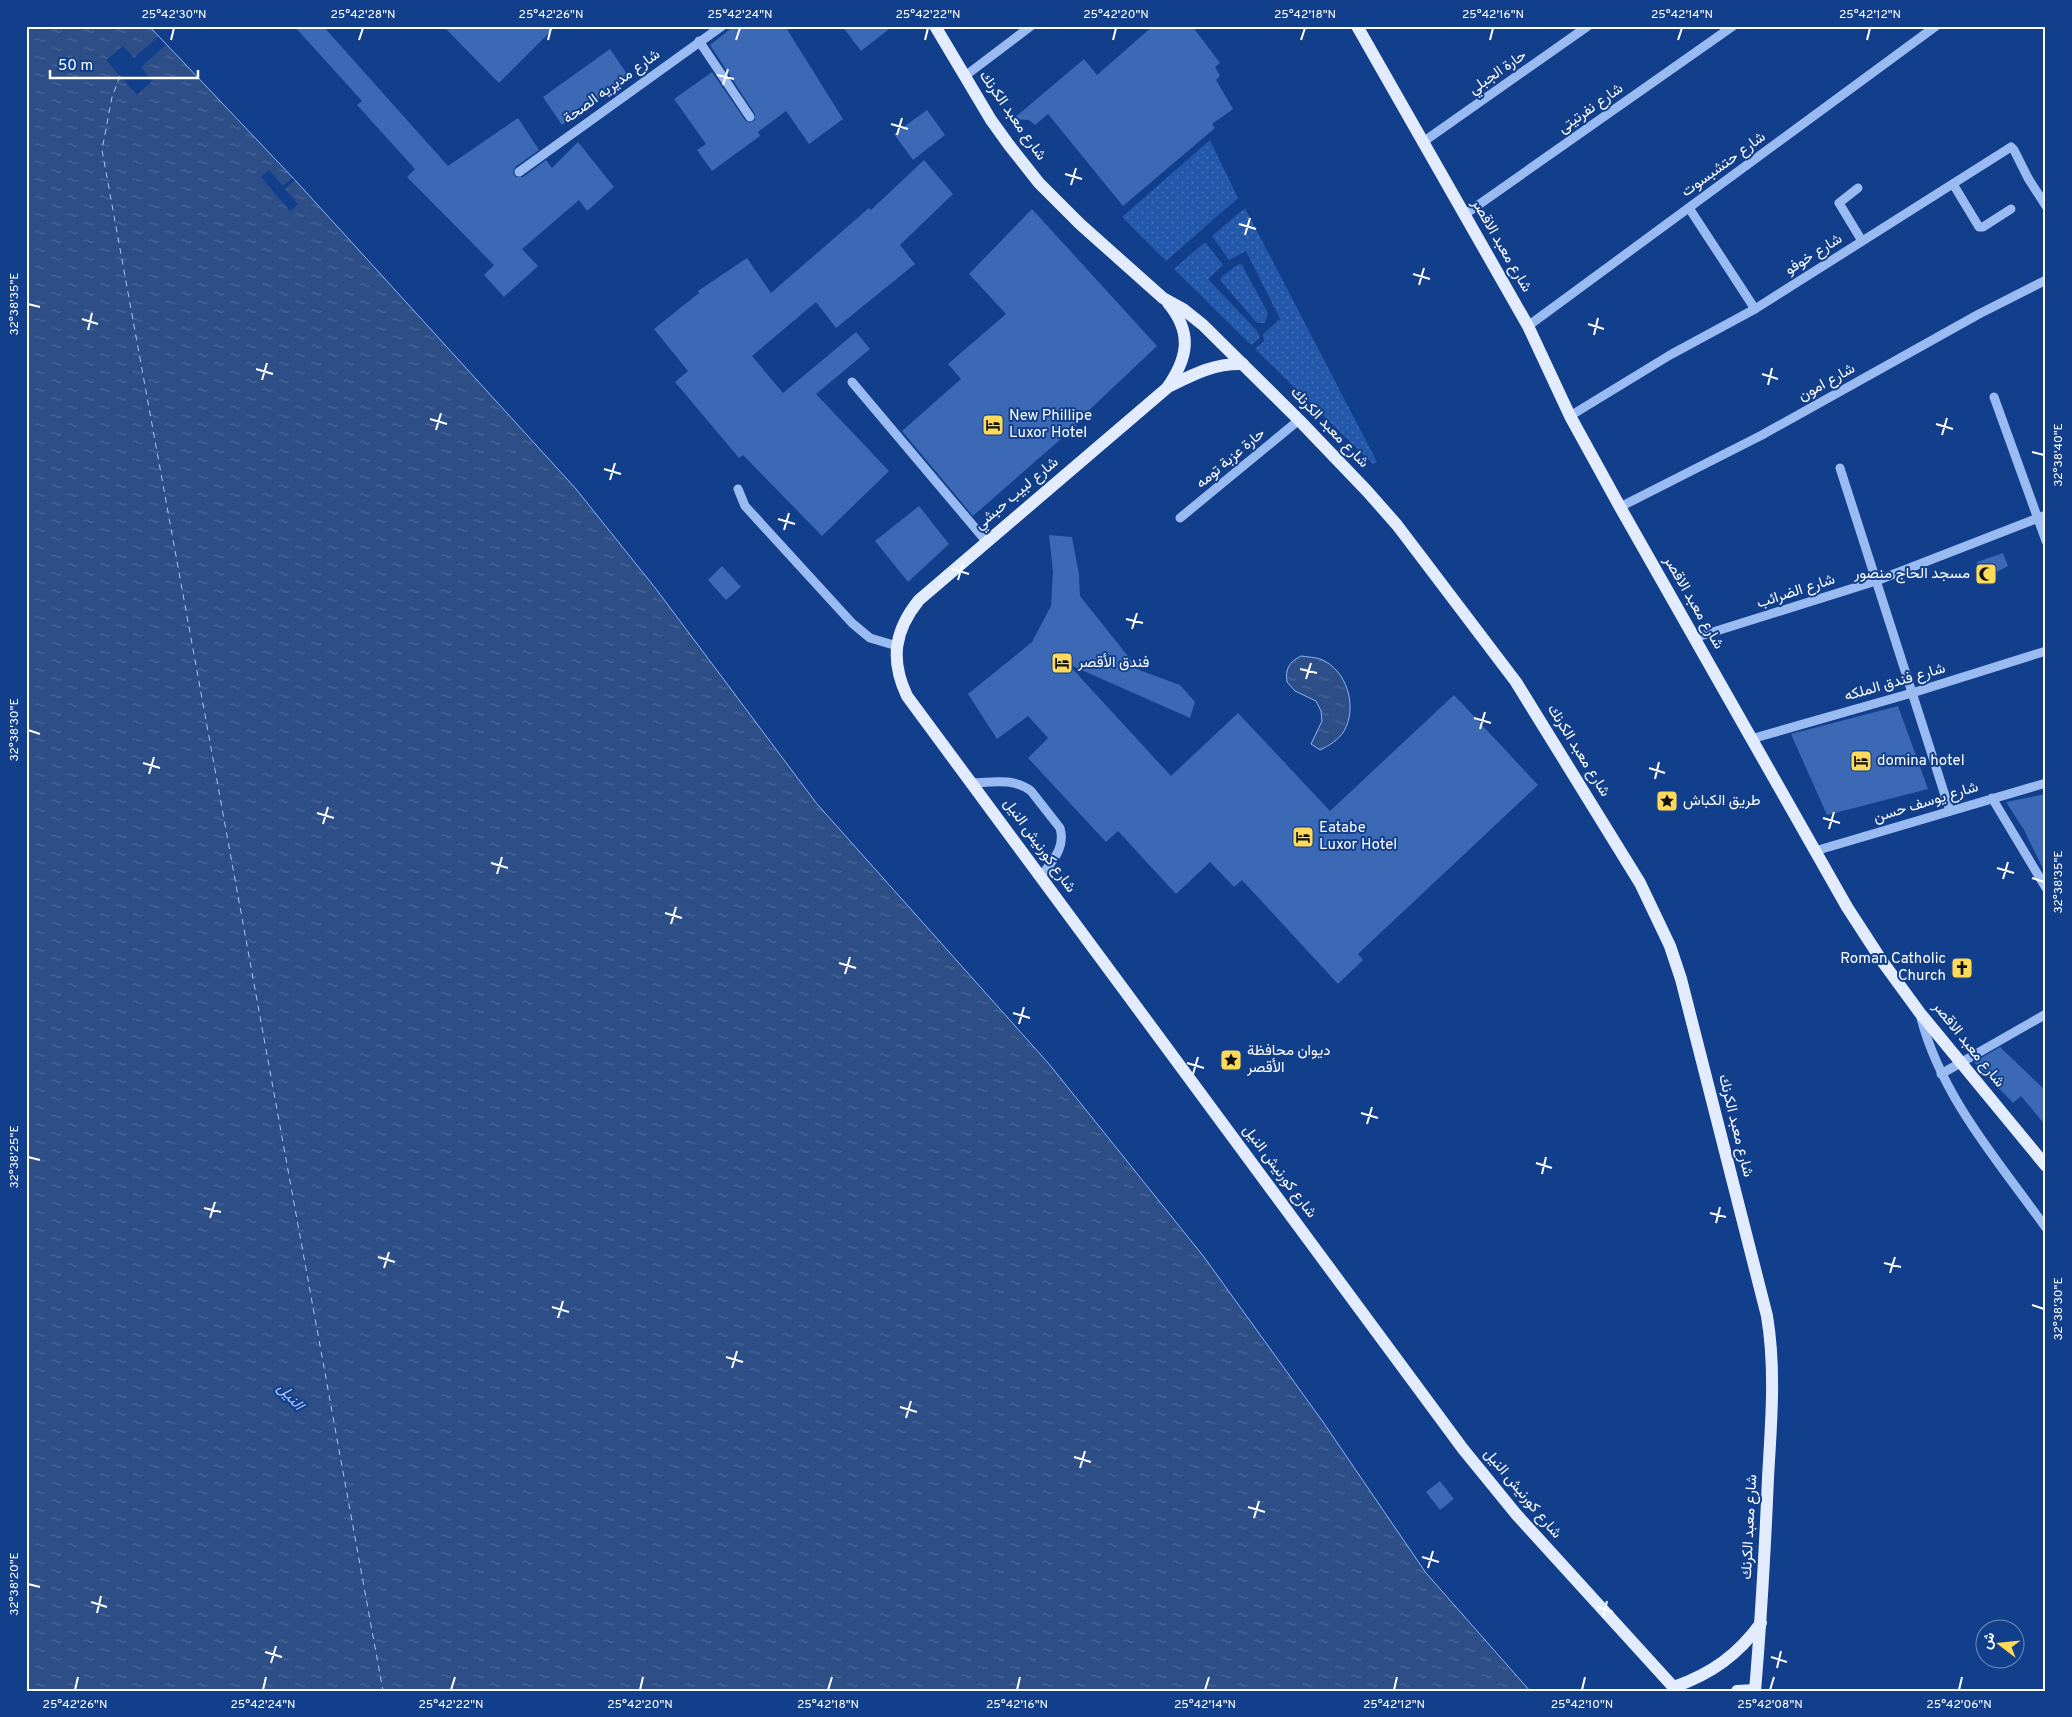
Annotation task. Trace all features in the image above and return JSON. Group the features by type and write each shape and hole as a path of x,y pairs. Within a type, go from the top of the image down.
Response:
{"main road":[{"name":"شارع معبد الكرنك","path":"935,26 1009,145 1040,183 1069,213 1163,298 1203,325 1299,420 1397,525 1516,682 1640,883 1670,946 1681,979 1767,1316 1771,1339 1773,1386 1761,1623 1755,1691"},
{"name":"شارع معبد الاقصر","path":"1356,26 1528,326 1570,416 1847,907 1920,1012 2046,1166"},
{"name":"شارع لبيب حبشي","path":"897,646 904,621 920,600 986,541 1167,388 1178,372 1185,346 1180,320 1163,298"},
{"path":"1167,388 1207,368 1219,365 1243,364"},
{"name":"شارع كورنيش النيل","path":"897,646 898,672 907,696 1463,1449 1516,1514 1676,1689"},
{"path":"1676,1689 1724,1663 1750,1638 1761,1623"},
{"path":"1737,1691 1755,1691"}],"street":[{"name":"شارع مديريه الصحة","path":"519,172 722,26"},
{"path":"965,76 1031,26"},
{"name":"حارة الجبلي","path":"1423,142 1588,26"},
{"name":"شارع نفرتيتى","path":"1464,214 1733,26"},
{"name":"شارع حتشبسوت","path":"1528,326 1936,26"},
{"path":"699,42 750,117"},
{"name":"شارع خوفو","path":"1570,416 1670,355 1755,309 2011,147 2046,206"},
{"path":"1953,184 1979,227 1983,227 2011,209"},
{"path":"1858,188 1839,203 1862,241"},
{"path":"1689,208 1755,309"},
{"name":"شارع امون","path":"1620,507 1762,436 1980,314 2046,280"},
{"path":"852,382 986,541"},
{"path":"1994,397 2036,518 2046,541"},
{"name":"حارة عزبة تومه","path":"1180,518 1299,420"},
{"path":"1840,468 1950,810"},
{"path":"738,489 745,506 852,623 870,638 897,646"},
{"name":"شارع الضرائب","path":"1694,638 1876,581 2046,514"},
{"name":"شارع فندق الملكه","path":"1751,739 1912,693 2046,651"},
{"path":"973,783 1013,782 1026,786 1060,828 1062,834 1061,847 1041,876"},
{"name":"شارع يوسف حسن","path":"1815,851 2046,782"},
{"path":"1992,798 2046,888"},
{"path":"1920,1012 1932,1054 1954,1098 2046,1228"},
{"path":"1941,1074 2046,1014"}],"shaded area":[{"path":"1210,140 1238,198 1166,261 1122,217"},
{"path":"1245,208 1377,462 1373,464 1255,349 1264,341 1263,334 1280,319 1246,251 1229,260 1212,236"},
{"path":"1205,242 1223,265 1208,279 1257,331 1260,338 1251,345 1174,269"},
{"path":"1239,264 1242,265 1268,313 1265,323 1257,323 1221,281 1221,277"}],"water":[{"name":"النيل","path":"26,26 149,26 295,180 576,489 656,589 817,804 1049,1064 1204,1257 1323,1422 1426,1573 1530,1691 26,1691"},
{"path":"1301,656 1318,658 1337,671 1343,680 1350,700 1350,711 1344,731 1330,745 1320,750 1311,744 1322,721 1321,711 1316,701 1295,691 1287,682 1289,666"}],"pier":[{"path":"158,37 166,45 141,67 152,81 137,95 106,60 123,46 134,58"},
{"path":"269,170 283,186 292,178 295,180 285,189 298,204 290,211 261,177"}],"building":[{"path":"294,26 323,26 448,166 518,118 539,150 515,167 513,173 516,177 523,177 546,160 552,168 578,142 614,187 587,211 579,200 522,249 538,266 504,297 484,275 494,265 407,177 415,169 357,105 362,101"},
{"path":"443,26 556,26 499,83"},
{"path":"734,26 785,26 843,119 809,144 786,111 758,132 760,136 712,171 697,150 706,144 674,99 712,72 745,120 750,123 755,120 755,114 710,45"},
{"path":"842,26 893,26 861,51"},
{"path":"1153,26 1192,26 1220,63 1215,67 1220,76 1216,80 1233,109 1212,124 1215,128 1123,206 1048,114 1035,125 1029,120 1013,119 1084,59 1097,75"},
{"path":"610,49 629,77 562,125 543,97"},
{"path":"927,110 945,135 913,160 894,134"},
{"path":"924,160 953,194 900,245 915,264 836,328 816,302 752,356 783,393 856,332 870,349 816,394 889,471 822,536 743,455 739,458 675,382 688,371 654,329 699,293 698,291 747,258 771,293 869,208 871,210"},
{"path":"1032,209 1157,346 1084,415 1086,417 973,516 902,431 961,379 948,364 1006,314 969,274"},
{"path":"919,506 949,544 908,582 875,541"},
{"name":"Eatabe Luxor Hotel","path":"1049,535 1072,537 1079,575 1080,596 1139,670 1180,685 1195,702 1190,718 1068,664 1171,776 1238,713 1330,811 1454,695 1538,785 1358,954 1363,960 1338,984 1242,880 1234,887 1210,862 1176,894 1118,831 1106,842 1028,758 1048,738 1028,716 997,739 968,694 1032,642 1051,606 1053,572"},
{"name":"مسجد الحاج منصور","path":"2003,553 2008,566 1978,582 1977,562"},
{"path":"722,566 741,587 726,600 708,580"},
{"name":"domina hotel","path":"1898,706 1928,789 1827,815 1791,734"},
{"path":"2046,794 2046,875 2024,830 2006,802"},
{"path":"2000,1047 2046,1091 2046,1126 2021,1096 2013,1103 1974,1062"},
{"path":"1440,1481 1454,1499 1440,1510 1426,1492"}],"ferry route":[{"path":"120,76 112,97 102,150 383,1691"}],"place":[{"name":"New Phillipe Luxor Hotel","path":"993,425"},
{"name":"مسجد الحاج منصور","path":"1986,574"},
{"name":"فندق الأقصر","path":"1062,663"},
{"name":"domina hotel","path":"1861,761"},
{"name":"طريق الكباش","path":"1667,801"},
{"name":"Eatabe Luxor Hotel","path":"1303,837"},
{"name":"Roman Catholic Church","path":"1962,968"},
{"name":"ديوان محافظة الأقصر","path":"1231,1060"}]}
